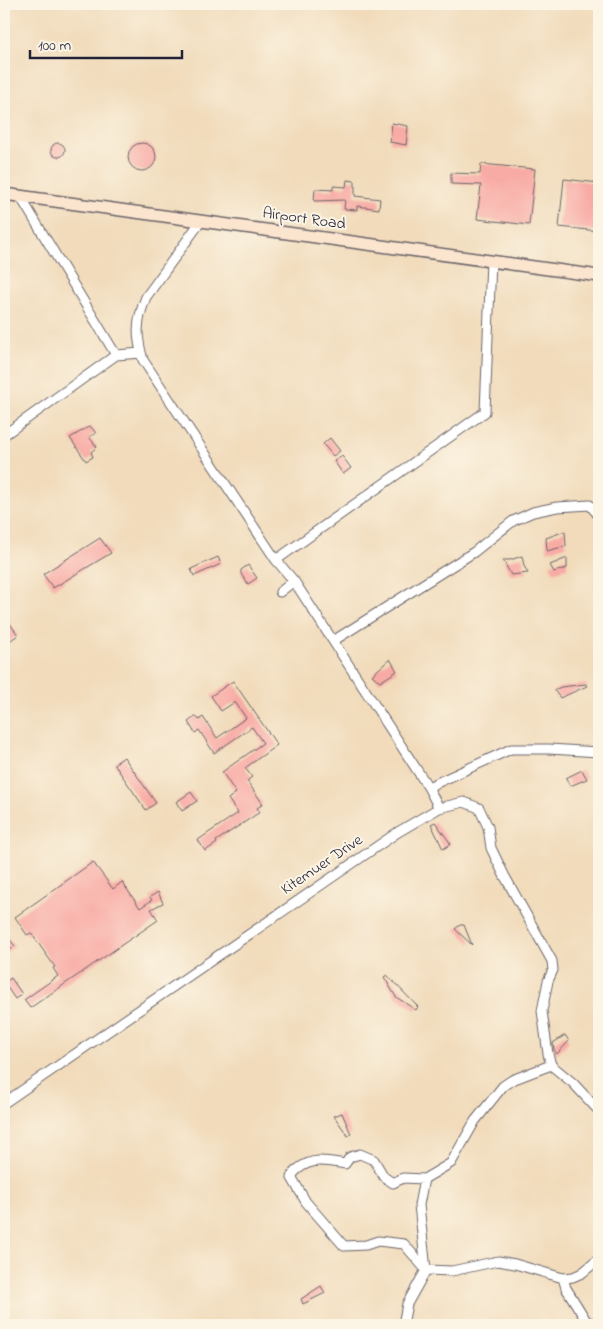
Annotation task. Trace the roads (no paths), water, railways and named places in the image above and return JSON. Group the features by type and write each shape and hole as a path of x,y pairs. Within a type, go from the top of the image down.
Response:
{"street":[{"name":"Airport Road","path":"4,194 599,276"},
{"path":"20,196 116,355"},
{"path":"201,221 146,297 141,311 137,339 143,360 276,560 294,581 428,787 439,808"},
{"path":"276,560 485,412 491,261"},
{"path":"4,435 116,355 141,353"},
{"path":"333,641 474,552 513,522 533,512 557,507 590,505 599,516"},
{"path":"280,592 294,581"},
{"path":"428,787 511,749 599,752"},
{"name":"Kitemuer Drive","path":"4,1103 398,832 439,808 464,802 479,808 488,827 491,848 552,961 553,970 548,981 542,1011 551,1065"},
{"path":"599,1111 573,1083 551,1065 512,1080 503,1086 475,1121 451,1163 424,1179 403,1178 393,1183 384,1177 374,1160 360,1154 350,1157 345,1164 314,1160 304,1164 292,1176 306,1202 344,1246 366,1245 378,1241 404,1244 426,1270 452,1271 498,1261 564,1278 582,1273 599,1259"},
{"path":"404,1325 407,1304 426,1270 419,1204 424,1179"},
{"path":"564,1278 566,1288 587,1322 599,1324"}]}
